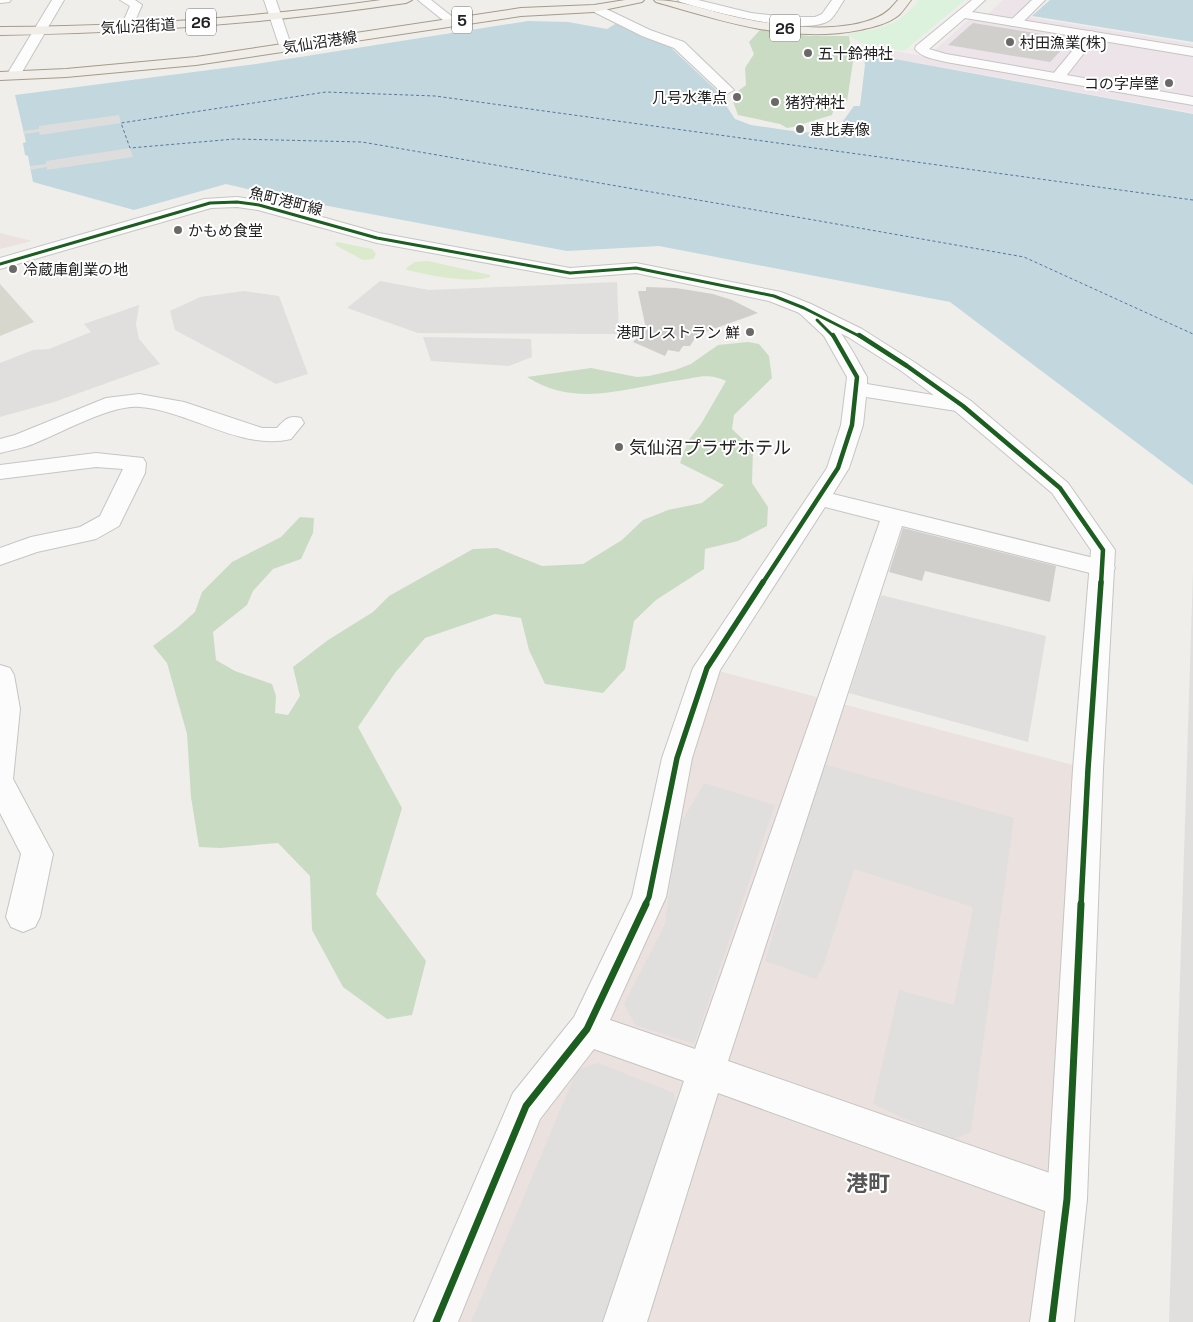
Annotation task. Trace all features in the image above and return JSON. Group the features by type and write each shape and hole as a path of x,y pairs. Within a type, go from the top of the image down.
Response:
{"main road":[{"name":"26","path":"275,17 406,0"},
{"name":"気仙沼港線","path":"7,76 79,73 168,64 521,12 598,9 638,0"},
{"name":"26","path":"660,0 764,26 842,29 870,24 894,12 905,0"},
{"name":"気仙沼街道","path":"0,31 127,27 275,17"}],"street":[{"path":"0,0 5,0"},
{"path":"7,76 40,31 58,0"},
{"path":"126,0 136,5 127,27"},
{"path":"270,0 286,48"},
{"path":"424,0 453,22"},
{"path":"684,0 751,17 788,21 817,21 826,17 838,0"},
{"path":"979,0 922,50 926,53 946,58 1193,101"},
{"path":"1015,23 1039,0"},
{"path":"598,9 646,33 679,44 727,90"},
{"path":"962,14 1193,52"},
{"path":"1058,77 1092,36"},
{"name":"魚町港町線","path":"0,264 210,203 237,202 259,205 377,238 570,273 636,268 774,296 804,308"},
{"path":"436,1322 526,1106 587,1029 649,897 678,758 707,668 838,468 852,426 857,377 832,333 804,308"},
{"path":"804,308 855,334 892,356 963,406 1060,488 1103,550 1088,770 1067,1199 1052,1322"},
{"path":"856,389 963,406"},
{"path":"0,446 23,440 114,403 139,400 176,407 260,435 283,434 293,423"},
{"path":"0,472 96,460 136,462 134,473 110,522 87,533 31,545 0,556"},
{"path":"818,498 1102,568"},
{"path":"625,1322 706,1071 893,517"},
{"path":"0,675 6,709 0,776"},
{"path":"0,783 37,854 23,917"},
{"path":"587,1029 1067,1199"}],"shaded area":[{"path":"1003,0 1046,0 1029,17 1193,44 1193,113 865,53 873,47 927,57 976,13 987,15"},
{"path":"0,233 32,241 0,249"},
{"path":"380,281 429,290 617,282 619,334 418,333 347,308"},
{"path":"0,284 34,322 0,336"},
{"path":"244,291 279,296 308,374 276,384 175,330 170,311 200,297"},
{"path":"139,305 136,325 139,339 160,364 54,402 0,417 0,363 33,350 49,349 91,332 84,324"},
{"path":"423,337 531,339 532,357 509,366 431,361"},
{"path":"1193,572 1193,1322 1169,1322"},
{"path":"881,595 1046,636 1028,742 849,693"},
{"path":"707,668 1088,769 1054,1322 437,1322 649,897"},
{"path":"824,764 1014,818 971,1132 951,1140 873,1104 899,990 954,1005 973,907 854,869 824,964 816,979 765,961"},
{"path":"704,783 775,805 694,1044 635,1025 624,1004 665,924 678,828"},
{"path":"598,1063 674,1093 676,1111 606,1322 471,1322 577,1070"}],"green space":[{"path":"919,0 965,0 904,51 861,43 847,34 879,28 896,21 904,16"},
{"path":"760,30 810,36 849,36 853,62 847,101 837,99 832,115 787,128 780,124 738,115 732,99 734,94 746,85 745,68 754,54 749,42"},
{"path":"337,242 372,249 376,254 373,259 363,260 337,246 335,244"},
{"path":"428,261 490,275 490,277 471,280 448,278 407,270 406,268 415,262"},
{"path":"748,342 759,344 769,356 772,378 734,415 732,429 753,449 752,483 768,507 767,526 738,541 705,549 704,569 656,600 634,621 625,669 603,693 545,684 529,650 521,618 495,614 425,638 395,673 358,727 402,808 376,894 426,961 412,1015 387,1019 343,987 312,930 310,876 278,843 220,848 199,847 191,797 187,734 167,663 153,646 195,612 202,592 232,562 281,537 300,517 314,518 313,533 301,559 273,569 253,591 247,605 213,632 216,660 235,671 272,684 276,696 275,713 288,715 300,696 293,667 328,640 373,612 389,596 473,549 497,548 542,566 583,564 622,540 643,520 668,510 702,503 724,485 680,463 688,441 701,424 726,381 704,376 622,391 584,394 546,387 527,377 591,368 637,377 649,376 691,364 718,345"}],"water":[{"path":"1050,0 1193,0 1193,42 1032,16"},
{"path":"528,21 568,22 607,29 615,24 621,25 668,45 715,89 735,119 751,125 799,132 821,133 845,126 843,121 854,106 860,106 865,65 863,53 1193,114 1193,485 950,302 659,246 567,251 291,199 226,184 134,210 33,182 28,156 25,155 23,143 26,142 15,95 256,64"}],"pier":[{"path":"119,115 121,123 40,135 39,132 24,134 23,131 39,129 39,126"},
{"path":"130,148 133,157 47,170 47,167 30,170 30,166 46,164 46,161"}],"building":[{"name":"村田漁業(株)","path":"973,23 1072,39 1050,62 948,45"},
{"path":"646,287 676,288 713,294 732,300 758,313 697,335 690,346 683,346 679,352 668,350 665,356 633,342 646,329 638,291 646,291"},
{"path":"903,528 1056,566 1050,602 925,571 922,581 889,572"}],"ferry route":[{"path":"1193,200 435,96 326,92 121,123 130,148 235,139 362,142 1024,257 1193,334"}],"cycle path":[{"path":"0,264 210,203 237,202 259,205 377,238 570,273 636,268 774,296 804,308 855,333 907,366 963,406 1060,488 1103,550 1088,769 1067,1199 1052,1322"},
{"path":"436,1322 526,1106 587,1029 649,897 677,758 707,668 838,468 852,425 857,377 832,333 817,320"}],"place":[{"name":"村田漁業(株)","path":"1010,42"},
{"name":"五十鈴神社","path":"808,53"},
{"name":"コの字岸壁","path":"1169,83"},
{"name":"几号水準点","path":"737,97"},
{"name":"猪狩神社","path":"775,102"},
{"name":"恵比寿像","path":"800,129"},
{"name":"かもめ食堂","path":"178,230"},
{"name":"冷蔵庫創業の地","path":"13,269"},
{"name":"港町レストラン 鮮","path":"750,332"},
{"name":"気仙沼プラザホテル","path":"619,447"}],"district":[{"name":"港町","path":"868,1183"}]}
